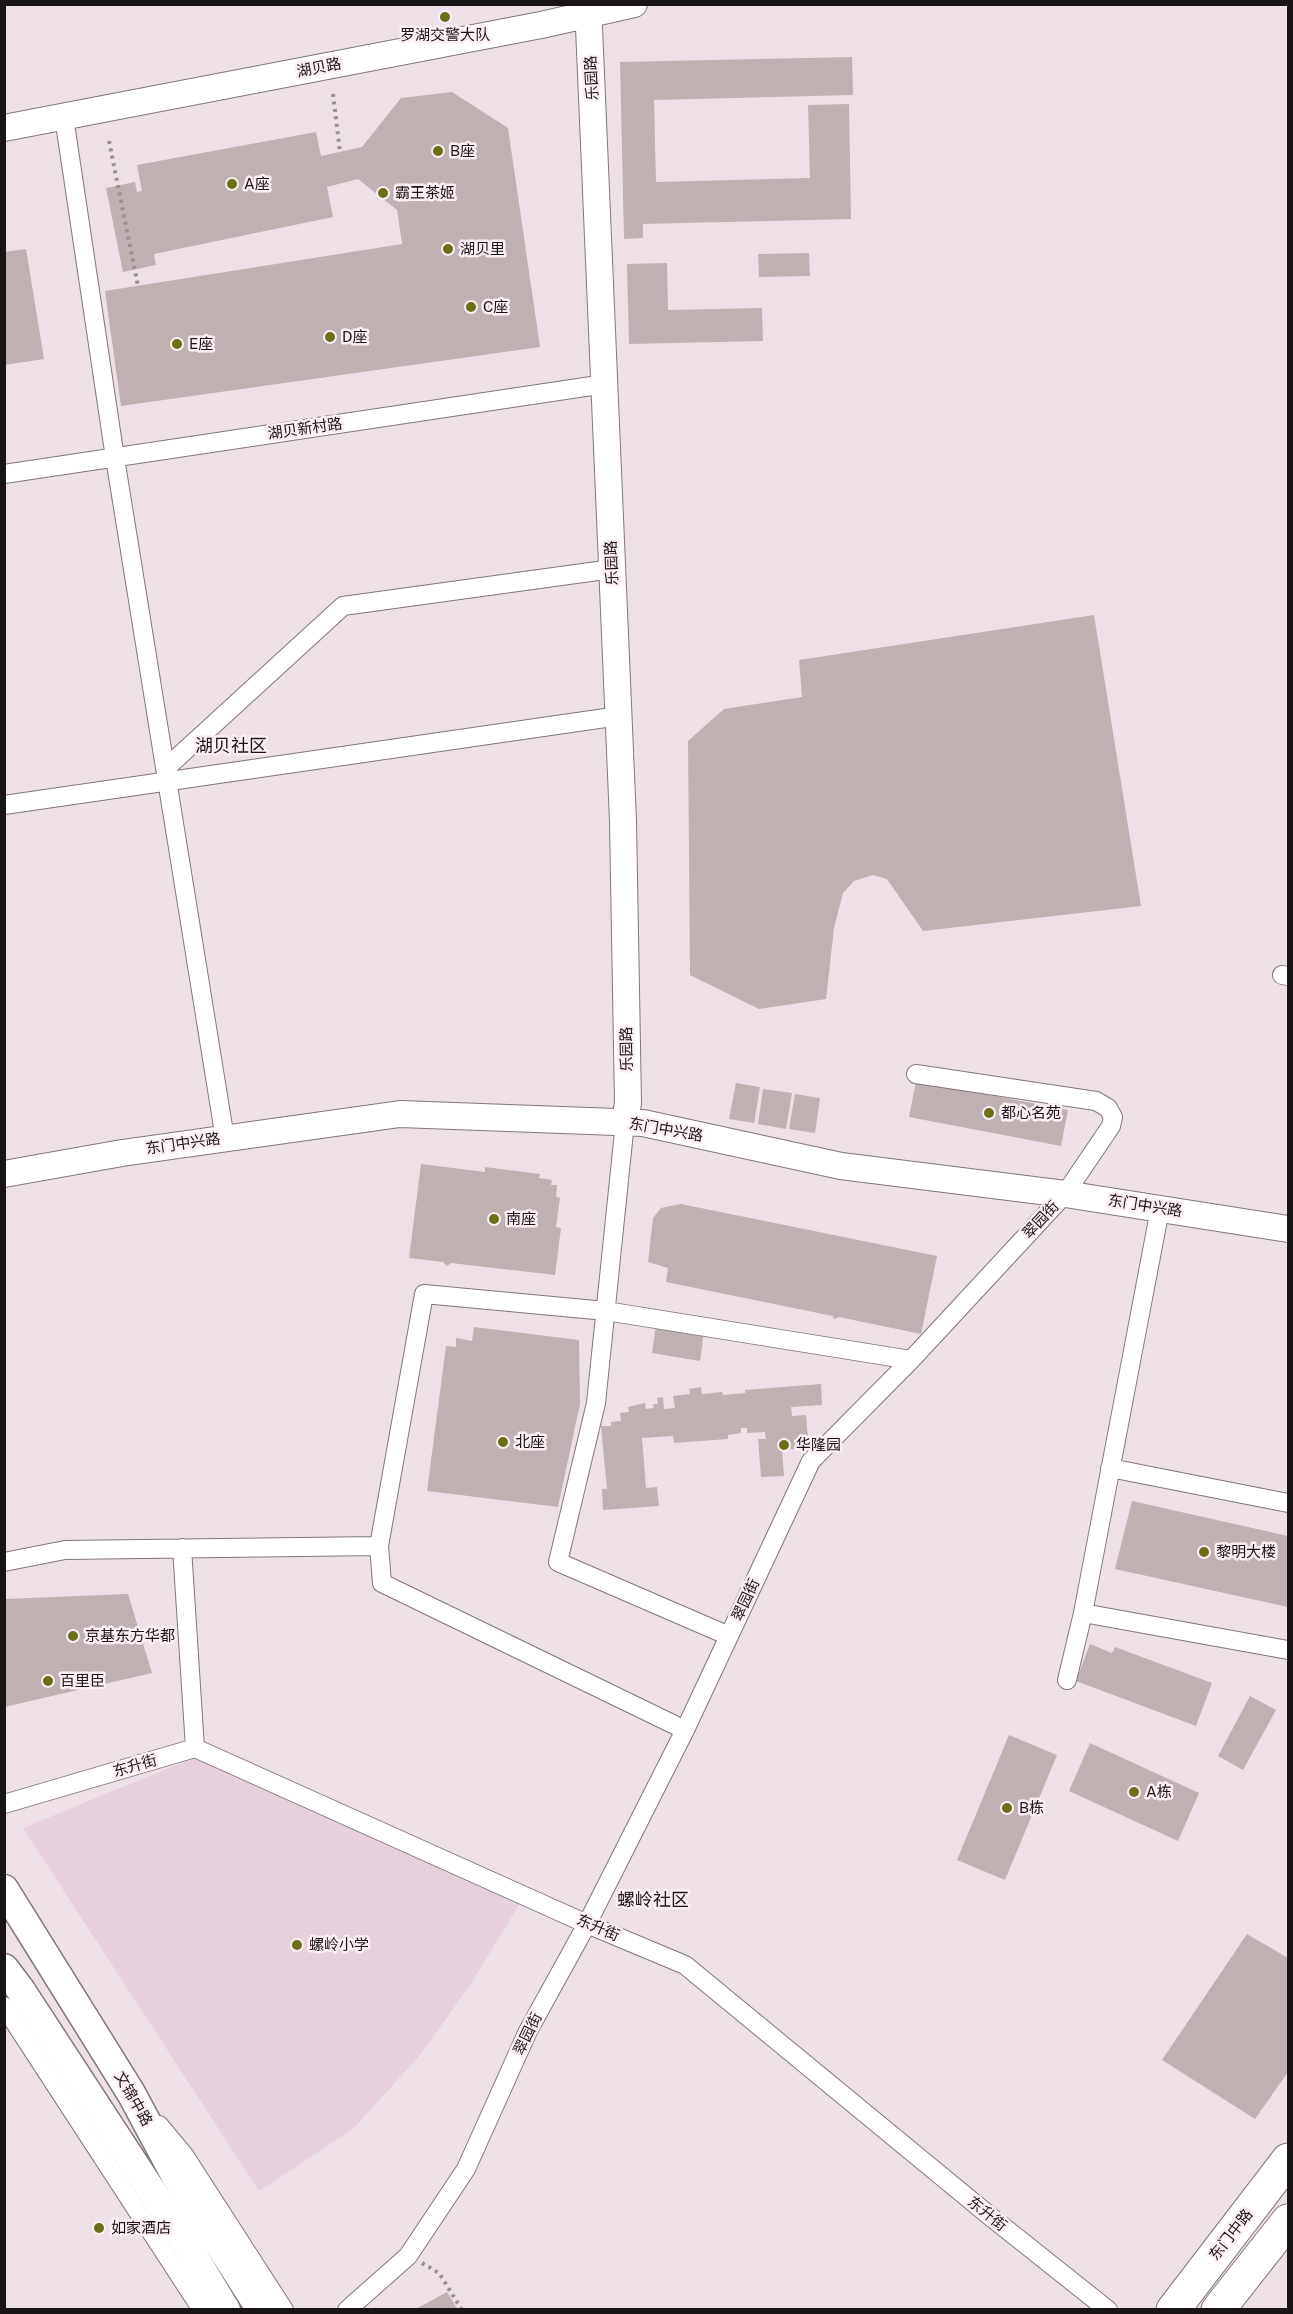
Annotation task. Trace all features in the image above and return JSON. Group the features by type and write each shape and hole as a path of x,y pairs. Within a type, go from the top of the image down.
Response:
{"highway":[{"name":"东门中路","path":"1173,2310 1288,2160"},
{"path":"1218,2310 1288,2221"}],"main road":[{"name":"文锦中路","path":"4,1889 131,2093 176,2175 226,2310"},
{"name":"文锦中路","path":"4,1968 196,2234 261,2310"}],"street":[{"name":"湖贝路","path":"4,128 589,10 634,4"},
{"name":"乐园路","path":"589,10 623,821 628,1103 625,1122"},
{"path":"64,117 115,458 225,1139"},
{"name":"湖贝新村路","path":"4,474 605,384"},
{"path":"167,774 343,606 612,569"},
{"path":"4,805 167,774 619,716"},
{"name":"翠园街","path":"347,2310 408,2256 466,2169 528,2031 586,1924 685,1730 811,1461 911,1360 1065,1194 1111,1126 1113,1117 1108,1108 1096,1101 916,1074"},
{"name":"东门中兴路","path":"4,1174 122,1153 400,1114 625,1122 643,1123 841,1166 1065,1194 1288,1229"},
{"path":"625,1122 596,1403 558,1562 729,1636"},
{"path":"1067,1680 1083,1613 1160,1209"},
{"path":"685,1730 382,1583 379,1546 424,1294 606,1311 911,1360"},
{"path":"1110,1468 1288,1503"},
{"path":"4,1562 65,1550 379,1546"},
{"path":"182,1548 195,1748"},
{"path":"1083,1613 1288,1650"},
{"name":"东升街","path":"4,1804 195,1748 586,1924 685,1965 991,2217 1108,2310"},
{"path":"4,2006 202,2310"},
{"path":"131,2093 184,2155 284,2310"}],"path":[{"path":"333,94 340,152"},
{"path":"109,141 138,286"},
{"path":"408,2256 439,2273 462,2310"}],"shaded area":[{"name":"螺岭小学","path":"196,1757 521,1902 468,1988 420,2055 353,2129 259,2191 23,1828"}],"building":[{"path":"852,57 853,95 654,100 656,182 810,178 808,105 849,104 851,219 643,224 643,238 624,239 620,62"},
{"name":"湖贝里","path":"452,92 508,128 540,347 121,406 105,291 402,244 397,210 358,179 327,187 333,217 154,254 156,265 123,272 106,188 135,182 137,192 142,191 137,165 316,132 321,156 362,147 401,98"},
{"path":"26,249 44,359 4,365 4,252"},
{"path":"809,253 810,276 759,277 758,254"},
{"path":"667,263 668,310 762,308 763,341 629,344 627,264"},
{"path":"1094,615 1141,906 923,931 887,879 873,875 854,881 843,893 834,928 826,999 759,1009 690,975 688,741 724,709 802,697 799,660"},
{"name":"都心名苑","path":"916,1081 1068,1110 1061,1146 909,1117"},
{"path":"736,1083 760,1087 754,1123 729,1119"},
{"path":"763,1089 792,1093 786,1129 758,1124"},
{"path":"795,1094 820,1098 815,1133 789,1129"},
{"path":"421,1164 485,1172 485,1167 540,1174 539,1178 552,1180 551,1185 557,1185 556,1197 560,1198 556,1227 561,1228 555,1275 451,1263 447,1266 443,1262 409,1258"},
{"path":"681,1204 937,1256 921,1334 839,1317 834,1319 833,1316 666,1282 668,1268 648,1262 653,1218 661,1208"},
{"path":"656,1325 704,1332 700,1361 652,1353"},
{"path":"474,1327 579,1340 580,1404 558,1507 427,1491 446,1346 456,1347 456,1338 472,1341"},
{"name":"华隆园","path":"821,1384 822,1405 791,1407 792,1416 806,1415 809,1448 782,1450 784,1476 761,1477 758,1439 766,1439 765,1432 747,1433 747,1428 741,1428 741,1433 728,1435 728,1439 674,1443 673,1436 642,1438 646,1488 657,1487 659,1506 603,1510 602,1489 607,1489 601,1426 611,1426 611,1422 621,1421 620,1413 629,1412 628,1407 645,1403 646,1409 654,1408 653,1404 658,1404 657,1398 663,1397 664,1409 675,1408 673,1396 690,1394 689,1389 701,1387 702,1394 722,1392 723,1395 745,1393 745,1390"},
{"name":"黎明大楼","path":"1132,1501 1288,1536 1288,1607 1115,1569"},
{"name":"京基东方华都","path":"128,1594 152,1673 4,1707 4,1599"},
{"path":"1090,1644 1112,1653 1115,1647 1212,1683 1196,1726 1076,1681"},
{"path":"1250,1696 1276,1710 1243,1770 1218,1756"},
{"name":"B栋","path":"1009,1735 1057,1755 1005,1880 957,1860"},
{"name":"A栋","path":"1090,1743 1199,1793 1178,1841 1069,1791"},
{"path":"1247,1934 1288,1958 1288,2072 1255,2119 1162,2060"},
{"path":"447,2292 458,2310 414,2310"}],"place":[{"name":"罗湖交警大队","path":"445,17"},
{"name":"B座","path":"438,151"},
{"name":"A座","path":"232,184"},
{"name":"霸王茶姬","path":"383,193"},
{"name":"湖贝里","path":"448,249"},
{"name":"C座","path":"471,307"},
{"name":"D座","path":"330,337"},
{"name":"E座","path":"177,344"},
{"name":"都心名苑","path":"989,1113"},
{"name":"南座","path":"494,1219"},
{"name":"北座","path":"503,1442"},
{"name":"华隆园","path":"784,1445"},
{"name":"黎明大楼","path":"1204,1552"},
{"name":"京基东方华都","path":"73,1636"},
{"name":"百里臣","path":"48,1681"},
{"name":"A栋","path":"1134,1792"},
{"name":"B栋","path":"1007,1808"},
{"name":"螺岭小学","path":"297,1945"},
{"name":"如家酒店","path":"99,2228"}],"district":[{"name":"湖贝社区","path":"231,746"},
{"name":"螺岭社区","path":"653,1900"}]}
